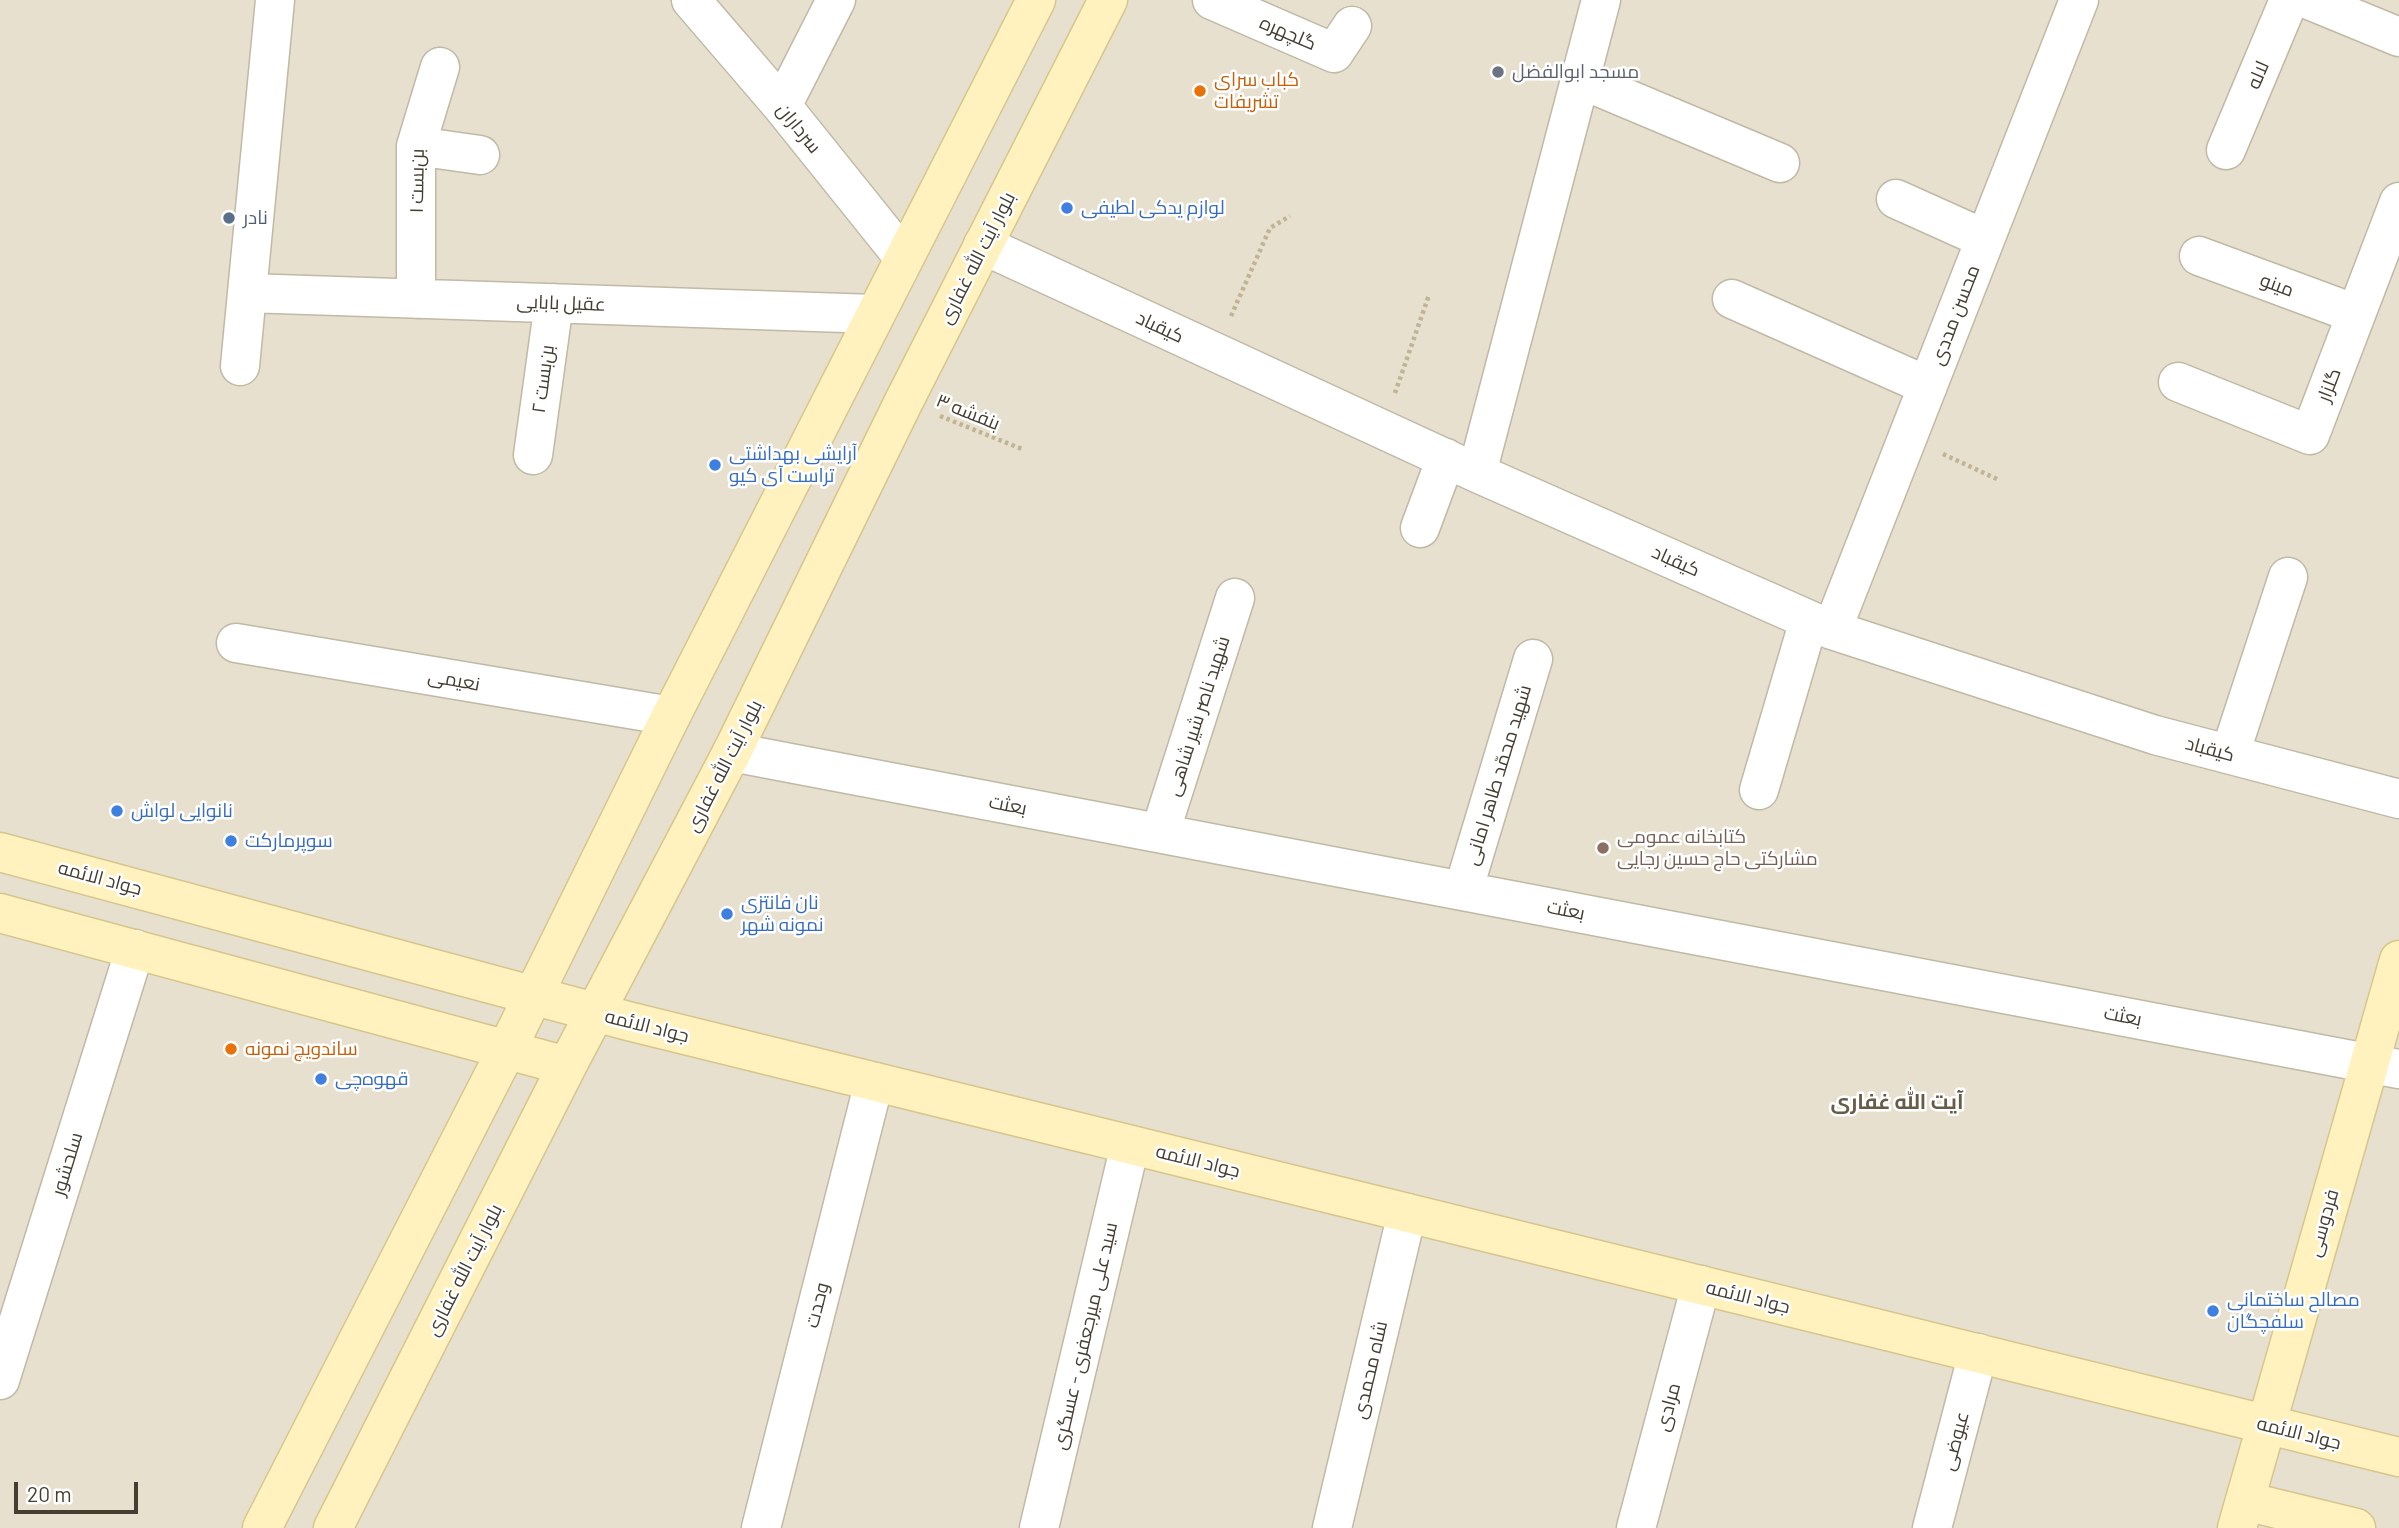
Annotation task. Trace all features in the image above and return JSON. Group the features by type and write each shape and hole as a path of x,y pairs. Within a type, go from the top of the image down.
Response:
{"main road":[{"path":"262,1528 508,1049 671,716 1036,0"},
{"name":"بلوار آیت الله غفاری","path":"333,1528 567,1066 732,752 904,401 1108,0"},
{"name":"جواد الائمه","path":"0,852 595,1013 2399,1457"},
{"path":"0,913 567,1066"},
{"name":"فردوسی","path":"2241,1515 2265,1424 2384,1066 2399,960"},
{"path":"2241,1515 2356,1528"}],"street":[{"path":"240,366 275,0"},
{"name":"سرداران","path":"691,0 782,106 904,258"},
{"path":"782,106 836,0"},
{"name":"گلچهره","path":"1212,0 1334,53 1352,26"},
{"path":"1420,528 1461,466 1580,79 1601,0"},
{"name":"محسن مددی","path":"1759,790 1820,625 1907,438 1928,386 2078,0"},
{"name":"لاله","path":"2226,150 2289,0"},
{"path":"2326,3 2399,37"},
{"name":"بن‌بست ۱","path":"416,299 416,146 440,66"},
{"path":"1580,79 1780,163"},
{"path":"416,146 480,155"},
{"path":"1896,199 1985,239"},
{"name":"گلزار","path":"2178,382 2310,435 2399,202"},
{"name":"کیقباد","path":"983,245 1461,466 1820,625 2155,735 2399,799"},
{"name":"مینو","path":"2199,256 2356,314"},
{"name":"عقیل بابایی","path":"247,293 875,314"},
{"path":"1732,299 1928,386"},
{"name":"بن‌بست ۲","path":"533,454 554,303"},
{"path":"2230,754 2288,577"},
{"name":"شهید ناصر شیر شاهی","path":"1160,834 1235,598"},
{"name":"نعیمی","path":"236,643 671,716"},
{"name":"شهید محمّد طاهر امانی","path":"1462,891 1533,659"},
{"name":"بعثت","path":"732,752 2384,1066"},
{"name":"سلحشور","path":"0,1380 135,949"},
{"name":"وحدت","path":"761,1528 874,1082"},
{"name":"سید علی میرجعفری - عسگری","path":"1039,1528 1130,1144"},
{"name":"شاه محمدی","path":"1332,1528 1407,1213"},
{"name":"مرادی","path":"1636,1528 1701,1285"},
{"name":"عیوضی","path":"1932,1528 1978,1353"}],"path":[{"path":"1215,352 1270,228 1290,216"},
{"path":"1383,430 1429,295"},
{"name":"بنفشه ۳","path":"904,401 1022,449"},
{"path":"1907,438 1999,480"}],"shaded area":[{"path":"0,0 2399,0 2399,1528 0,1528"}],"place":[{"name":"مسجد ابوالفضل","path":"1498,72"},
{"name":"کباب سرای تشریفات","path":"1200,91"},
{"name":"لوازم یدکی لطیفی","path":"1067,208"},
{"name":"نادر","path":"229,218"},
{"name":"آرایشی بهداشتی تراست آی کیو","path":"715,465"},
{"name":"نانوایی لواش","path":"117,811"},
{"name":"سوپرمارکت","path":"231,841"},
{"name":"کتابخانه عمومی مشارکتی حاج حسین رجایی","path":"1603,848"},
{"name":"نان فانتزی نمونه شهر","path":"727,914"},
{"name":"ساندویچ نمونه","path":"231,1049"},
{"name":"قهوه‌چی","path":"321,1079"},
{"name":"مصالح ساختمانی سلفچگان","path":"2213,1311"}],"district":[{"name":"آیت الله غفاری","path":"1897,1102"}]}
